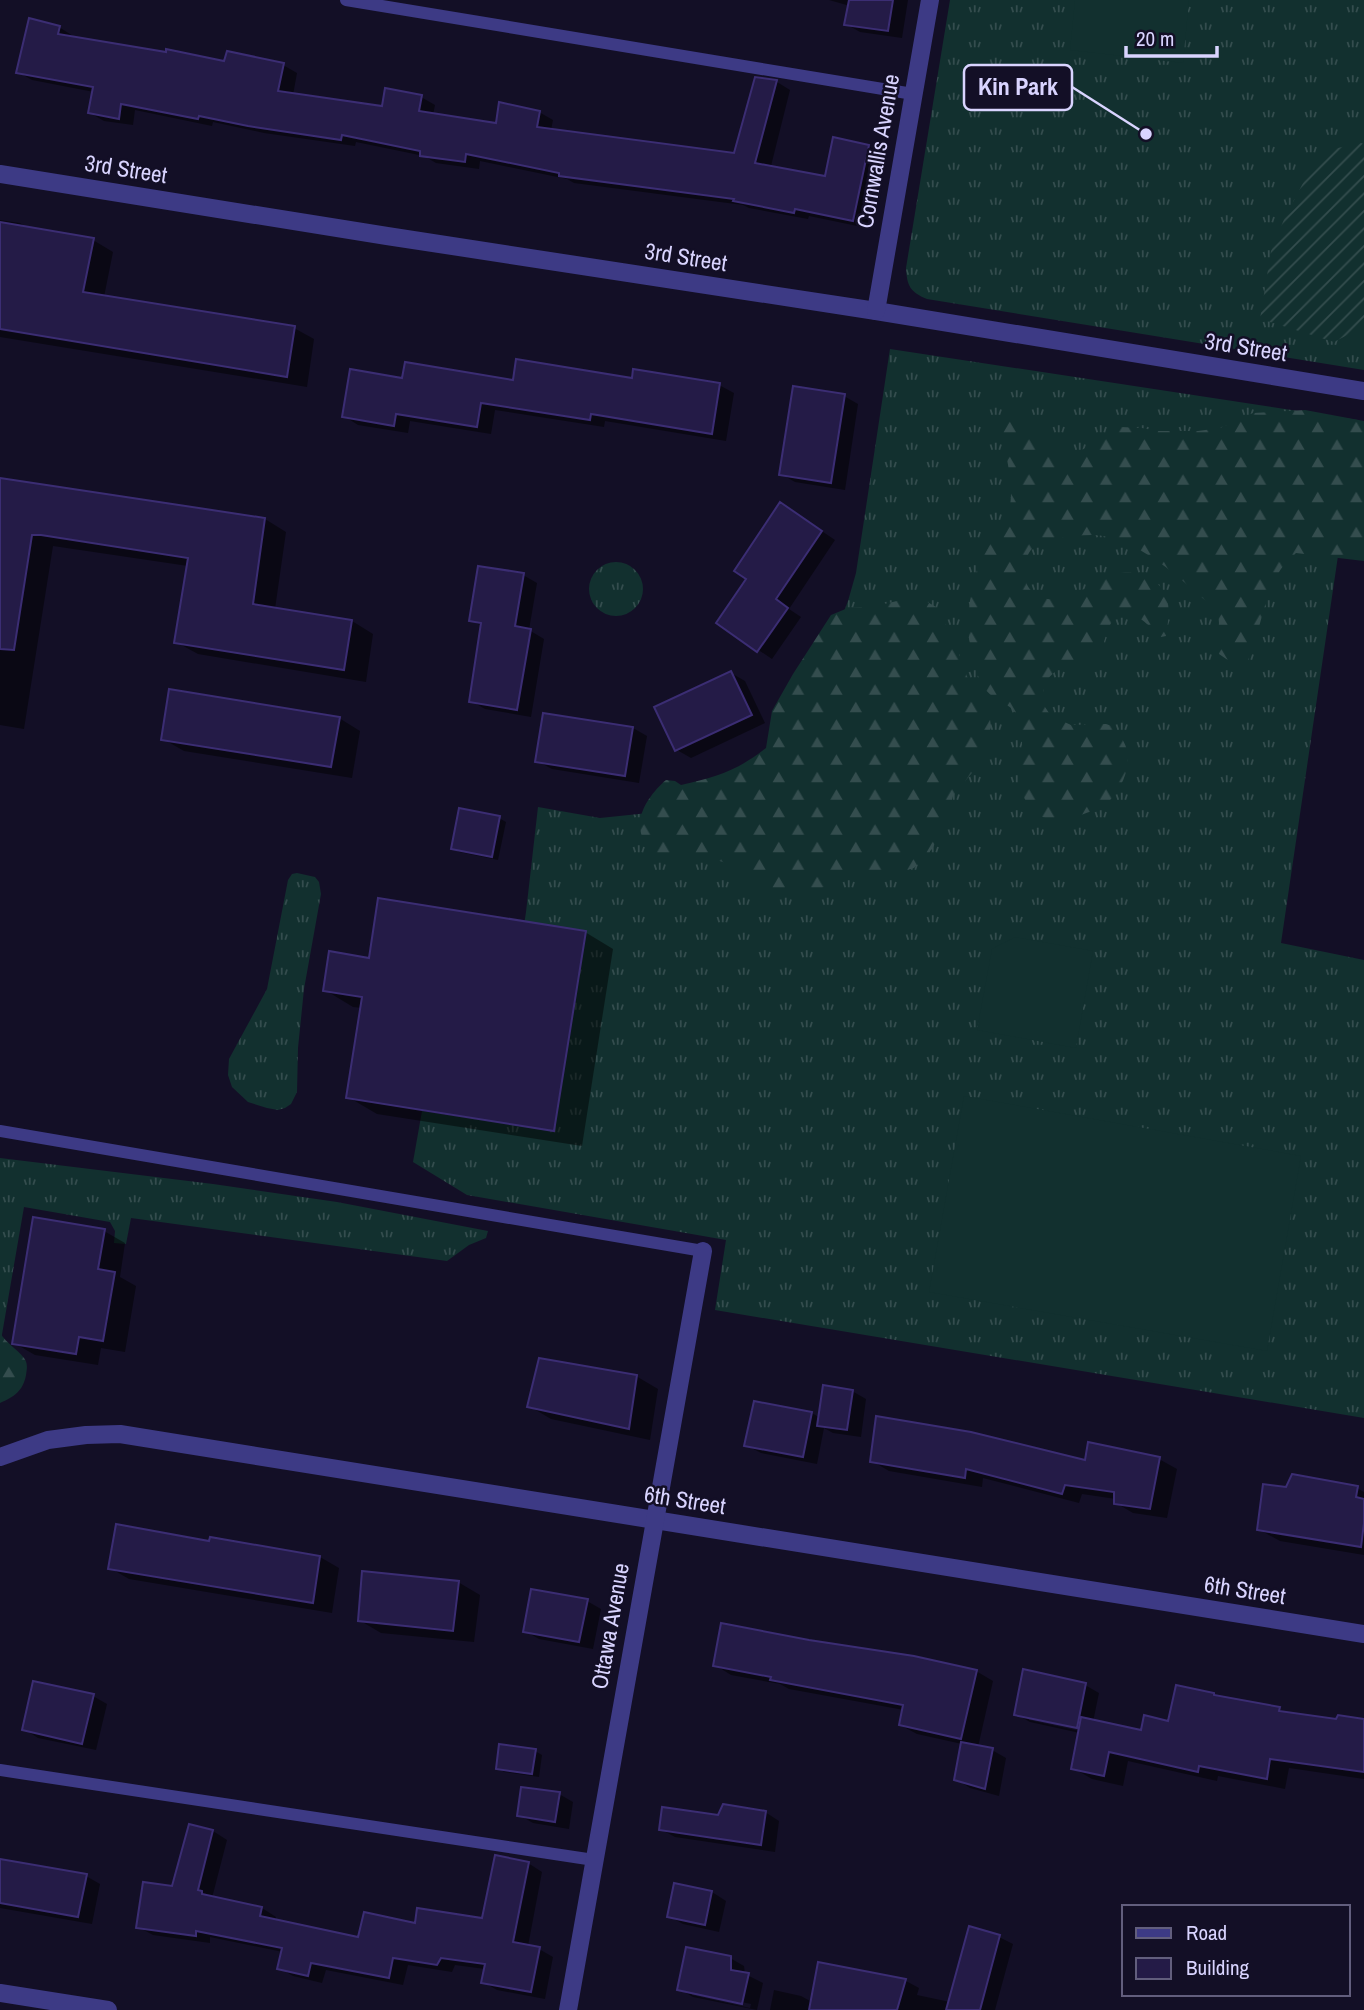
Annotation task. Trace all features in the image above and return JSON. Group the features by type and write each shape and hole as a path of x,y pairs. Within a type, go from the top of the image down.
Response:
{"street":[{"name":"Cornwallis Avenue","path":"876,311 930,0"},
{"name":"3rd Street","path":"0,174 876,311 1364,391"},
{"name":"Ottawa Avenue","path":"568,2010 703,1251"},
{"name":"6th Street","path":"0,1457 48,1440 120,1434 1364,1634"},
{"path":"0,1993 108,2010"}],"lane":[{"path":"345,0 913,94"},
{"path":"0,1131 703,1251"},
{"path":"0,1770 594,1860"}],"green space":[{"path":"950,0 1364,0 1364,370 927,299 913,291 907,279 906,268"},
{"path":"1075,0 1189,0 1183,63 1070,50"},
{"path":"1364,144 1364,320 1361,328 1334,342 1260,319 1271,251 1285,217 1311,168 1333,149"},
{"path":"890,349 1358,420 1281,943 1364,960 1364,1418 715,1310 726,1240 467,1195 413,1162 422,1111 495,1122 526,912 538,807 600,818 658,812 746,779 824,663 856,573"},
{"path":"1305,410 1364,421 1364,561 1296,553 1285,564 1271,589 1248,660 1235,665 1219,654 1219,620 1214,609 1172,572 1133,546 1106,536 1083,535 1044,542 1029,552 1025,567 1026,583 1033,592 1043,598 1064,598 1107,577 1132,572 1147,577 1162,588 1169,609 1166,636 1161,637 1136,616 1122,614 1110,625 1099,658 1066,666 1056,671 1044,683 1043,704 1051,716 1071,725 1106,724 1115,727 1124,742 1128,758 1120,786 1103,806 1062,820 1035,813 1020,787 1022,738 1018,719 1010,707 992,696 982,685 969,638 970,604 977,570 1007,516 1011,501 1011,483 1003,436 1006,422 1020,421 1030,427 1051,449 1070,457 1121,427 1157,431 1198,431 1220,428 1253,413"},
{"path":"616,562 635,570 643,589 635,608 616,616 597,608 589,589 597,570"},
{"path":"906,599 924,600 936,607 952,635 968,679 989,712 991,727 980,763 953,796 945,825 932,849 914,868 891,875 856,876 813,891 789,894 762,890 723,862 688,856 665,859 646,850 640,828 642,814 652,795 666,780 681,785 716,776 736,768 766,748 772,711 831,615 848,608 875,606"},
{"path":"292,874 315,877 319,882 321,894 304,989 297,1092 291,1104 278,1110 248,1102 232,1087 228,1075 229,1059 267,989 288,880"},
{"path":"1015,937 1093,951 1076,1048 977,1030 992,949"},
{"path":"964,1096 1301,1156 1267,1351 929,1292"},
{"path":"0,1158 337,1202 488,1231 486,1238 469,1245 447,1261 131,1218 126,1244 114,1243 115,1231 110,1222 24,1207 0,1346"},
{"path":"0,1333 24,1358 27,1366 25,1381 20,1389 14,1396 0,1403"}],"building":[{"path":"849,0 893,0 888,31 844,25"},
{"path":"29,18 60,26 58,34 166,52 166,49 224,61 227,51 284,63 278,91 382,106 385,88 422,95 419,111 496,123 499,102 540,111 537,127 734,153 755,77 777,80 755,163 825,176 833,137 869,145 853,221 795,209 794,213 733,201 734,199 559,176 559,173 466,154 465,162 420,156 420,151 342,135 341,140 199,116 198,119 121,104 119,119 88,113 93,87 16,73"},
{"path":"0,222 94,238 83,292 295,326 287,377 0,329"},
{"path":"516,359 632,378 633,369 720,383 712,434 591,414 590,420 481,403 477,427 396,414 394,426 342,417 350,369 402,378 405,362 513,380"},
{"path":"793,386 845,394 831,483 779,475"},
{"path":"0,478 265,518 253,604 352,620 344,670 174,643 188,558 41,535 32,535 14,650 0,649"},
{"path":"780,502 822,531 776,599 788,608 757,652 716,623 746,579 734,571"},
{"path":"478,566 524,573 515,626 531,629 517,710 469,702 481,623 469,621"},
{"path":"731,671 752,715 675,751 654,707"},
{"path":"169,689 340,717 331,767 161,740"},
{"path":"543,713 633,727 625,776 535,762"},
{"path":"459,808 500,816 492,857 451,849"},
{"path":"378,898 586,931 554,1131 346,1098 362,997 323,991 329,951 369,958"},
{"path":"33,1217 105,1229 98,1269 115,1272 103,1341 79,1337 76,1354 12,1344"},
{"path":"539,1358 637,1375 629,1429 527,1407"},
{"path":"823,1385 853,1390 847,1430 817,1426"},
{"path":"754,1401 812,1412 803,1457 744,1446"},
{"path":"876,1416 971,1432 1085,1460 1088,1442 1160,1457 1150,1509 1114,1504 1114,1492 1065,1485 1062,1494 966,1469 965,1478 870,1462"},
{"path":"1292,1474 1358,1486 1356,1497 1364,1499 1361,1547 1257,1530 1263,1484 1286,1487"},
{"path":"116,1524 209,1541 210,1537 320,1556 313,1603 108,1569"},
{"path":"362,1571 459,1581 453,1631 358,1621"},
{"path":"531,1589 588,1599 579,1642 523,1632"},
{"path":"721,1623 914,1656 977,1670 961,1739 899,1725 903,1705 770,1680 771,1677 713,1666"},
{"path":"1023,1669 1086,1683 1077,1728 1014,1715"},
{"path":"33,1681 94,1694 82,1744 22,1730"},
{"path":"1176,1685 1280,1707 1279,1711 1336,1719 1338,1715 1364,1719 1364,1772 1270,1759 1267,1779 1199,1766 1198,1772 1109,1752 1104,1776 1071,1769 1081,1717 1141,1730 1144,1715 1168,1721"},
{"path":"961,1742 993,1748 985,1789 954,1780"},
{"path":"499,1744 536,1749 532,1774 496,1769"},
{"path":"521,1787 560,1792 555,1822 517,1816"},
{"path":"723,1804 766,1811 761,1845 659,1830 662,1807 718,1815"},
{"path":"189,1824 213,1830 198,1890 202,1891 202,1894 262,1907 260,1916 358,1937 364,1912 415,1923 417,1908 482,1918 495,1855 529,1862 513,1942 540,1947 531,1992 481,1983 485,1964 441,1958 437,1965 393,1958 389,1978 311,1963 308,1976 277,1969 282,1948 196,1931 196,1936 136,1928 143,1882 172,1886"},
{"path":"0,1859 87,1874 78,1917 0,1903"},
{"path":"674,1883 712,1891 705,1925 667,1917"},
{"path":"969,1926 1000,1935 980,2010 946,2010"},
{"path":"686,1947 731,1956 731,1970 749,1973 742,2004 677,1990"},
{"path":"818,1962 906,1979 897,2010 809,2010"}],"place":[{"name":"Kin Park","path":"1146,134"}]}
